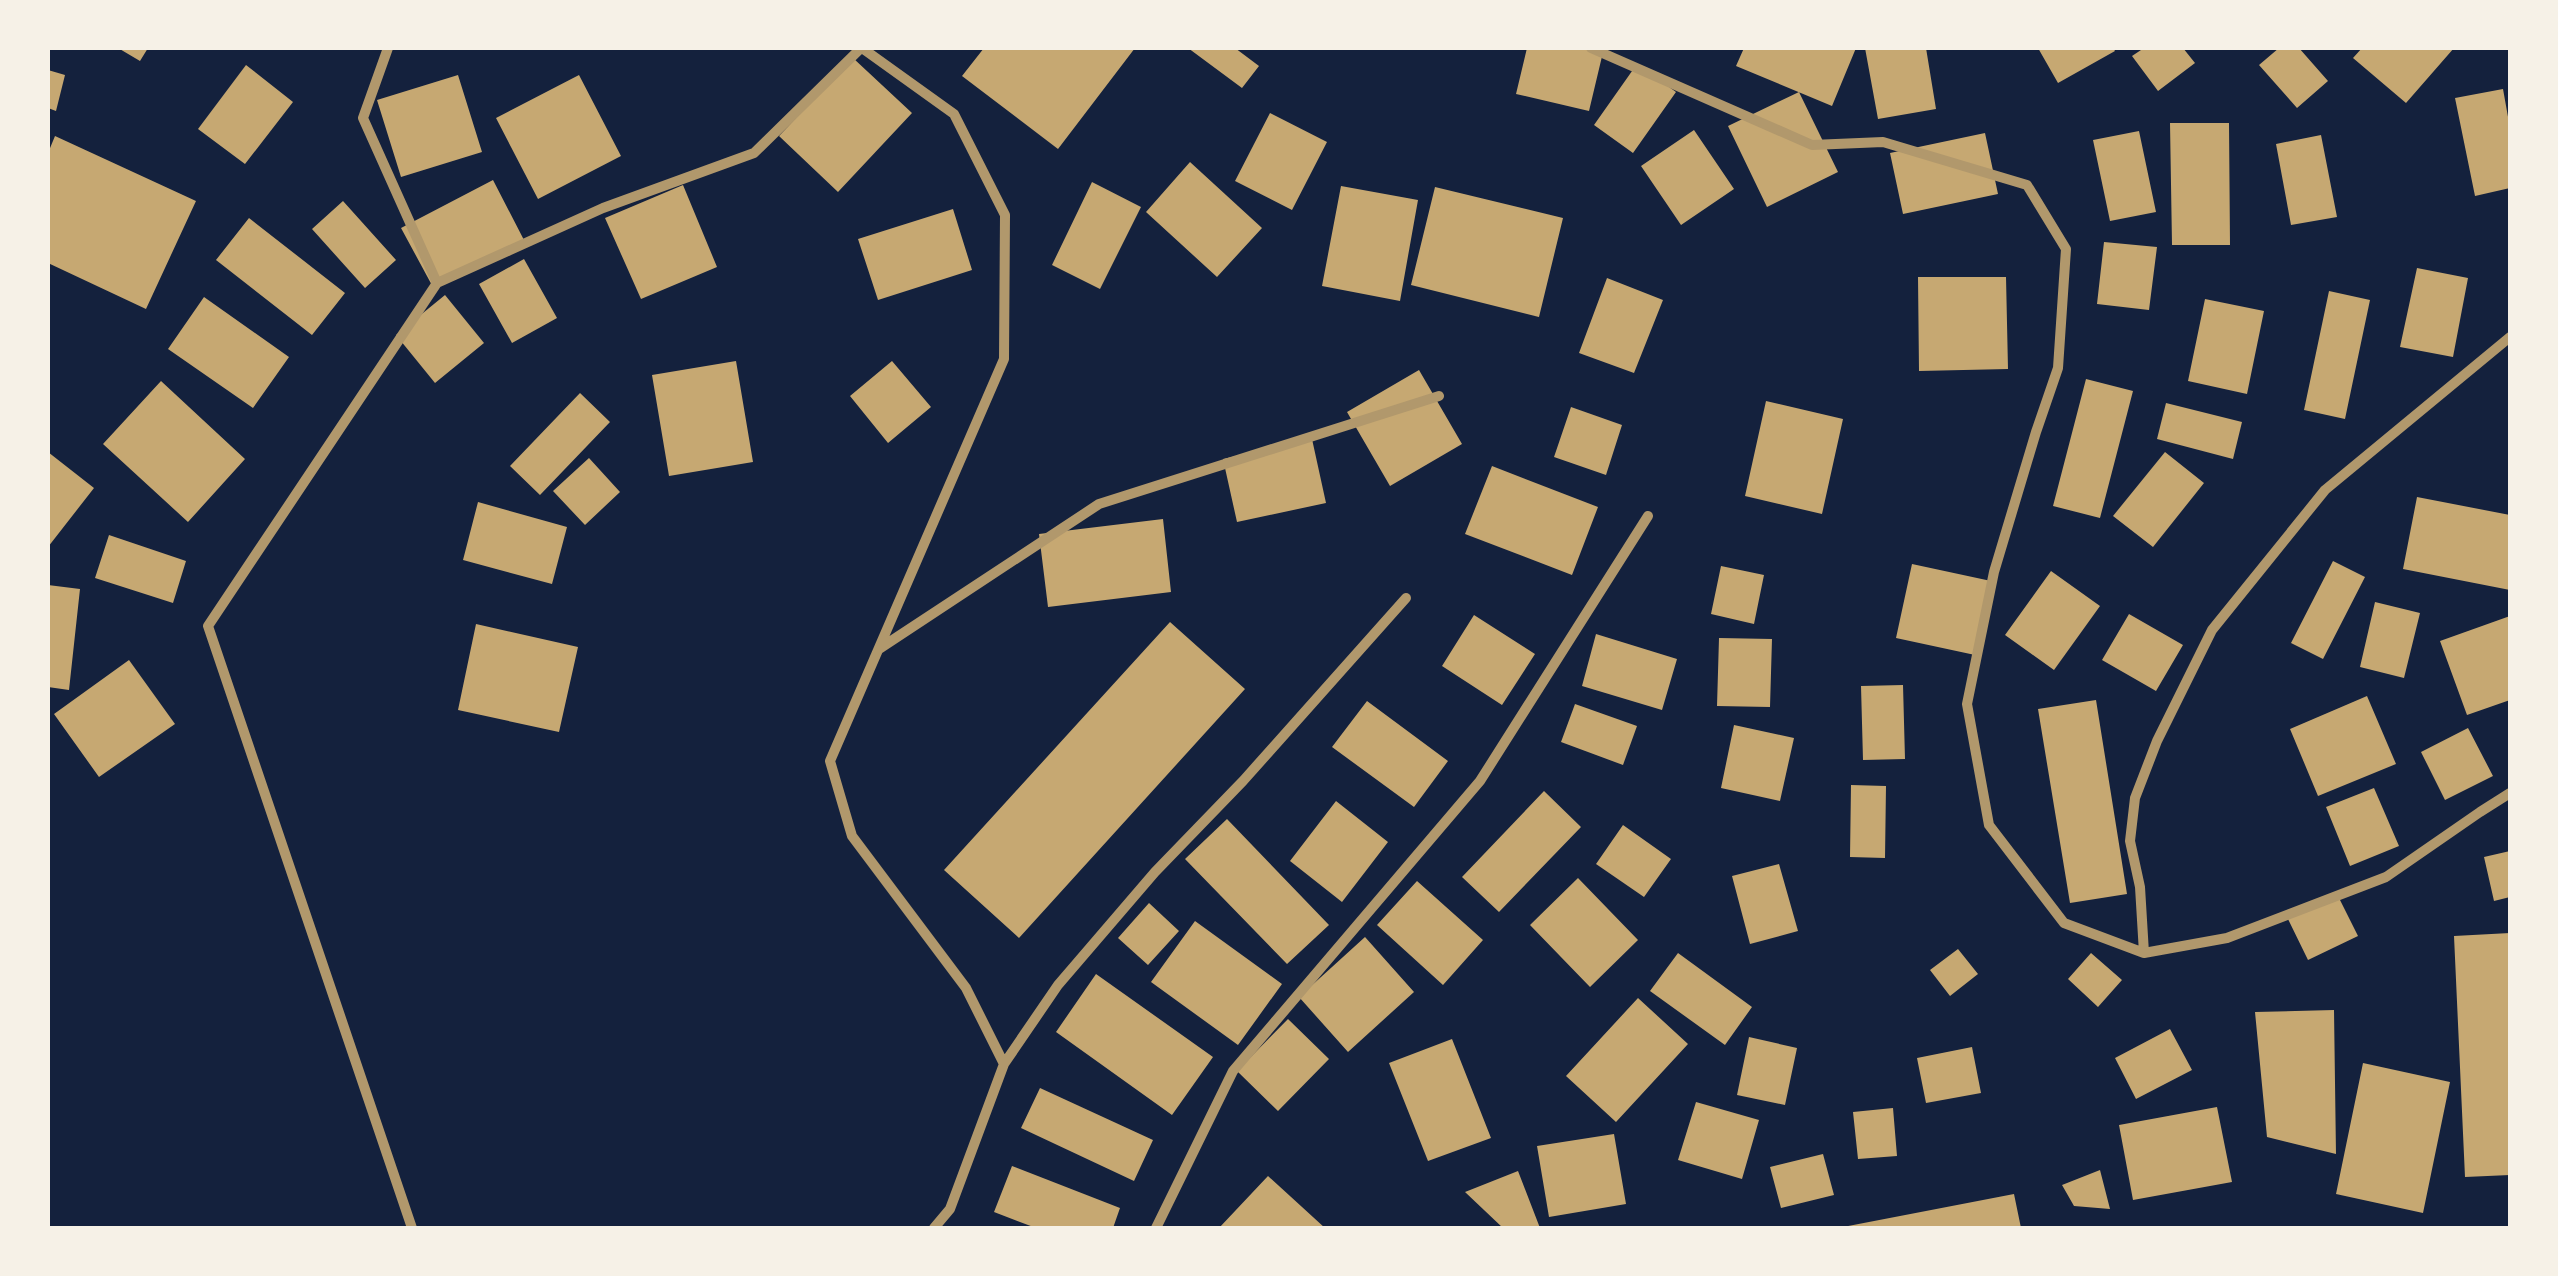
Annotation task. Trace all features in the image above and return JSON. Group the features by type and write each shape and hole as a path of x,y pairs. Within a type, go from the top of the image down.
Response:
{"street":[{"path":"388,48 363,118 438,283"},
{"path":"412,1228 208,626 438,283 603,208 754,153 862,48 954,114 1006,215 1004,360 830,761 852,836 966,988 1004,1064"},
{"path":"1591,48 1812,144 1883,142 2026,185 2066,249 2058,368 1994,572 1967,704 1989,826 2064,922 2144,952 2226,938 2386,877 2510,794"},
{"path":"2144,952 2140,887 2130,841 2134,798 2157,741 2212,630 2325,490 2510,337"},
{"path":"878,650 1099,504 1440,396"},
{"path":"1156,1228 1232,1071 1480,782 1648,516"},
{"path":"934,1228 950,1209 1004,1064 1058,985 1406,598"}],"building":[{"path":"118,48 148,48 140,61"},
{"path":"984,48 1135,48 1058,149 962,76"},
{"path":"1188,48 1235,48 1259,66 1242,88"},
{"path":"1527,48 1604,48 1589,111 1516,94"},
{"path":"1744,48 1856,48 1832,106 1736,66"},
{"path":"1865,48 1926,48 1936,109 1878,119"},
{"path":"2038,48 2113,48 2115,51 2058,83"},
{"path":"2144,48 2183,48 2195,63 2158,91 2132,56"},
{"path":"2279,48 2299,48 2328,81 2297,108 2259,65"},
{"path":"2362,48 2454,48 2406,103 2353,58"},
{"path":"853,58 912,113 838,192 779,136"},
{"path":"1637,64 1676,92 1633,153 1594,125"},
{"path":"246,65 293,102 245,164 198,129"},
{"path":"48,70 65,75 56,111 48,108"},
{"path":"458,75 482,152 401,177 377,100"},
{"path":"579,75 621,156 538,199 496,118"},
{"path":"2503,89 2510,128 2510,188 2475,196 2455,98"},
{"path":"1799,92 1838,172 1767,207 1728,126"},
{"path":"1270,113 1327,142 1292,210 1235,181"},
{"path":"2170,123 2229,123 2230,245 2172,245"},
{"path":"1694,130 1734,189 1681,225 1641,166"},
{"path":"2139,131 2156,212 2110,221 2093,140"},
{"path":"1985,133 1998,194 1903,214 1890,153"},
{"path":"2321,135 2337,217 2291,225 2276,144"},
{"path":"55,136 196,201 146,309 48,263 48,153"},
{"path":"1190,162 1262,228 1217,277 1146,212"},
{"path":"493,180 525,242 434,289 401,228"},
{"path":"1092,182 1141,207 1100,289 1052,265"},
{"path":"683,185 717,267 641,299 605,218"},
{"path":"1341,186 1418,200 1400,301 1322,286"},
{"path":"1435,187 1563,218 1539,317 1411,285"},
{"path":"343,201 396,260 365,288 312,229"},
{"path":"953,209 972,270 878,300 858,239"},
{"path":"249,218 345,293 312,335 216,260"},
{"path":"2104,242 2157,247 2149,310 2097,304"},
{"path":"524,259 557,318 512,343 479,284"},
{"path":"2417,268 2468,278 2453,357 2400,347"},
{"path":"1918,277 2006,277 2008,369 1919,371"},
{"path":"1607,278 1663,300 1634,373 1579,353"},
{"path":"2329,291 2370,300 2345,419 2304,410"},
{"path":"445,295 484,343 435,383 396,335"},
{"path":"204,297 289,357 253,408 168,349"},
{"path":"2205,299 2264,311 2247,394 2188,381"},
{"path":"736,361 753,462 669,476 652,375"},
{"path":"892,361 931,407 888,443 850,396"},
{"path":"1419,370 1462,444 1390,486 1347,412"},
{"path":"2086,379 2133,391 2100,518 2053,506"},
{"path":"161,381 245,459 188,522 103,444"},
{"path":"580,393 610,422 540,495 510,466"},
{"path":"1766,401 1843,419 1822,514 1745,496"},
{"path":"2166,403 2242,422 2233,459 2157,439"},
{"path":"1571,407 1622,425 1606,475 1554,457"},
{"path":"1312,439 1326,503 1237,522 1223,459"},
{"path":"48,452 94,488 48,547"},
{"path":"2165,452 2204,483 2153,547 2113,516"},
{"path":"589,458 620,492 585,525 553,491"},
{"path":"1492,466 1598,507 1572,575 1465,534"},
{"path":"2417,497 2510,515 2510,590 2403,569"},
{"path":"478,502 567,527 552,584 463,560"},
{"path":"1163,519 1171,592 1048,607 1039,534"},
{"path":"109,535 186,561 173,603 95,578"},
{"path":"2333,561 2365,577 2323,659 2291,643"},
{"path":"1912,564 1991,581 1975,655 1896,638"},
{"path":"1721,566 1764,575 1754,624 1711,614"},
{"path":"2051,571 2100,606 2054,670 2005,635"},
{"path":"48,585 80,589 69,690 48,687"},
{"path":"2375,602 2420,613 2404,678 2360,667"},
{"path":"2129,614 2183,645 2156,691 2102,660"},
{"path":"1474,615 1535,654 1502,705 1442,666"},
{"path":"2510,616 2510,700 2467,715 2440,641"},
{"path":"1170,622 1245,689 1019,938 944,870"},
{"path":"476,624 578,647 559,732 458,710"},
{"path":"1596,634 1677,659 1662,710 1582,686"},
{"path":"1719,638 1772,639 1770,707 1717,706"},
{"path":"129,660 175,724 99,777 54,714"},
{"path":"1903,685 1905,759 1863,760 1861,686"},
{"path":"2367,696 2396,764 2318,796 2290,729"},
{"path":"2096,700 2127,894 2070,903 2038,709"},
{"path":"1367,701 1448,761 1414,807 1332,747"},
{"path":"1575,704 1637,726 1623,765 1561,742"},
{"path":"1734,725 1794,738 1780,801 1721,788"},
{"path":"2468,728 2493,776 2445,800 2421,752"},
{"path":"1851,785 1886,786 1885,858 1850,857"},
{"path":"2374,788 2399,846 2350,866 2326,807"},
{"path":"1544,791 1581,827 1499,912 1462,877"},
{"path":"1336,801 1388,842 1342,902 1290,861"},
{"path":"1227,819 1329,925 1287,964 1185,859"},
{"path":"1623,825 1671,859 1644,897 1596,864"},
{"path":"2510,851 2510,897 2494,901 2484,857"},
{"path":"1779,864 1798,931 1750,944 1732,876"},
{"path":"1578,878 1638,940 1590,987 1530,925"},
{"path":"1417,881 1483,940 1443,985 1377,925"},
{"path":"2336,892 2358,936 2308,960 2287,917"},
{"path":"1149,903 1179,931 1148,965 1118,938"},
{"path":"1195,921 1282,984 1238,1045 1151,982"},
{"path":"2510,933 2510,1175 2465,1177 2454,936"},
{"path":"1365,937 1414,992 1348,1052 1299,997"},
{"path":"1958,949 1978,974 1950,996 1930,970"},
{"path":"1678,953 1752,1007 1725,1045 1650,991"},
{"path":"2091,953 2122,980 2098,1007 2068,979"},
{"path":"1096,974 1213,1057 1172,1115 1056,1032"},
{"path":"1638,998 1688,1044 1616,1122 1566,1076"},
{"path":"2334,1010 2336,1154 2267,1137 2255,1012"},
{"path":"1288,1019 1329,1059 1278,1111 1237,1071"},
{"path":"2170,1029 2192,1070 2136,1099 2115,1058"},
{"path":"1749,1037 1797,1048 1785,1105 1737,1095"},
{"path":"1452,1039 1491,1138 1428,1161 1389,1063"},
{"path":"1972,1047 1981,1093 1926,1103 1917,1058"},
{"path":"2363,1063 2450,1082 2423,1213 2336,1194"},
{"path":"1040,1088 1153,1140 1134,1181 1021,1128"},
{"path":"1696,1102 1759,1120 1742,1179 1678,1160"},
{"path":"2217,1107 2232,1182 2133,1200 2119,1125"},
{"path":"1893,1108 1897,1156 1858,1159 1853,1112"},
{"path":"1614,1134 1626,1204 1549,1217 1537,1146"},
{"path":"1823,1154 1834,1195 1781,1208 1770,1167"},
{"path":"1012,1166 1120,1208 1113,1228 1036,1228 994,1212"},
{"path":"2100,1170 2110,1209 2074,1206 2062,1185"},
{"path":"1518,1171 1540,1228 1503,1228 1465,1192"},
{"path":"1268,1176 1325,1228 1219,1228"},
{"path":"2014,1194 2021,1228 1843,1228 1843,1227"}]}
